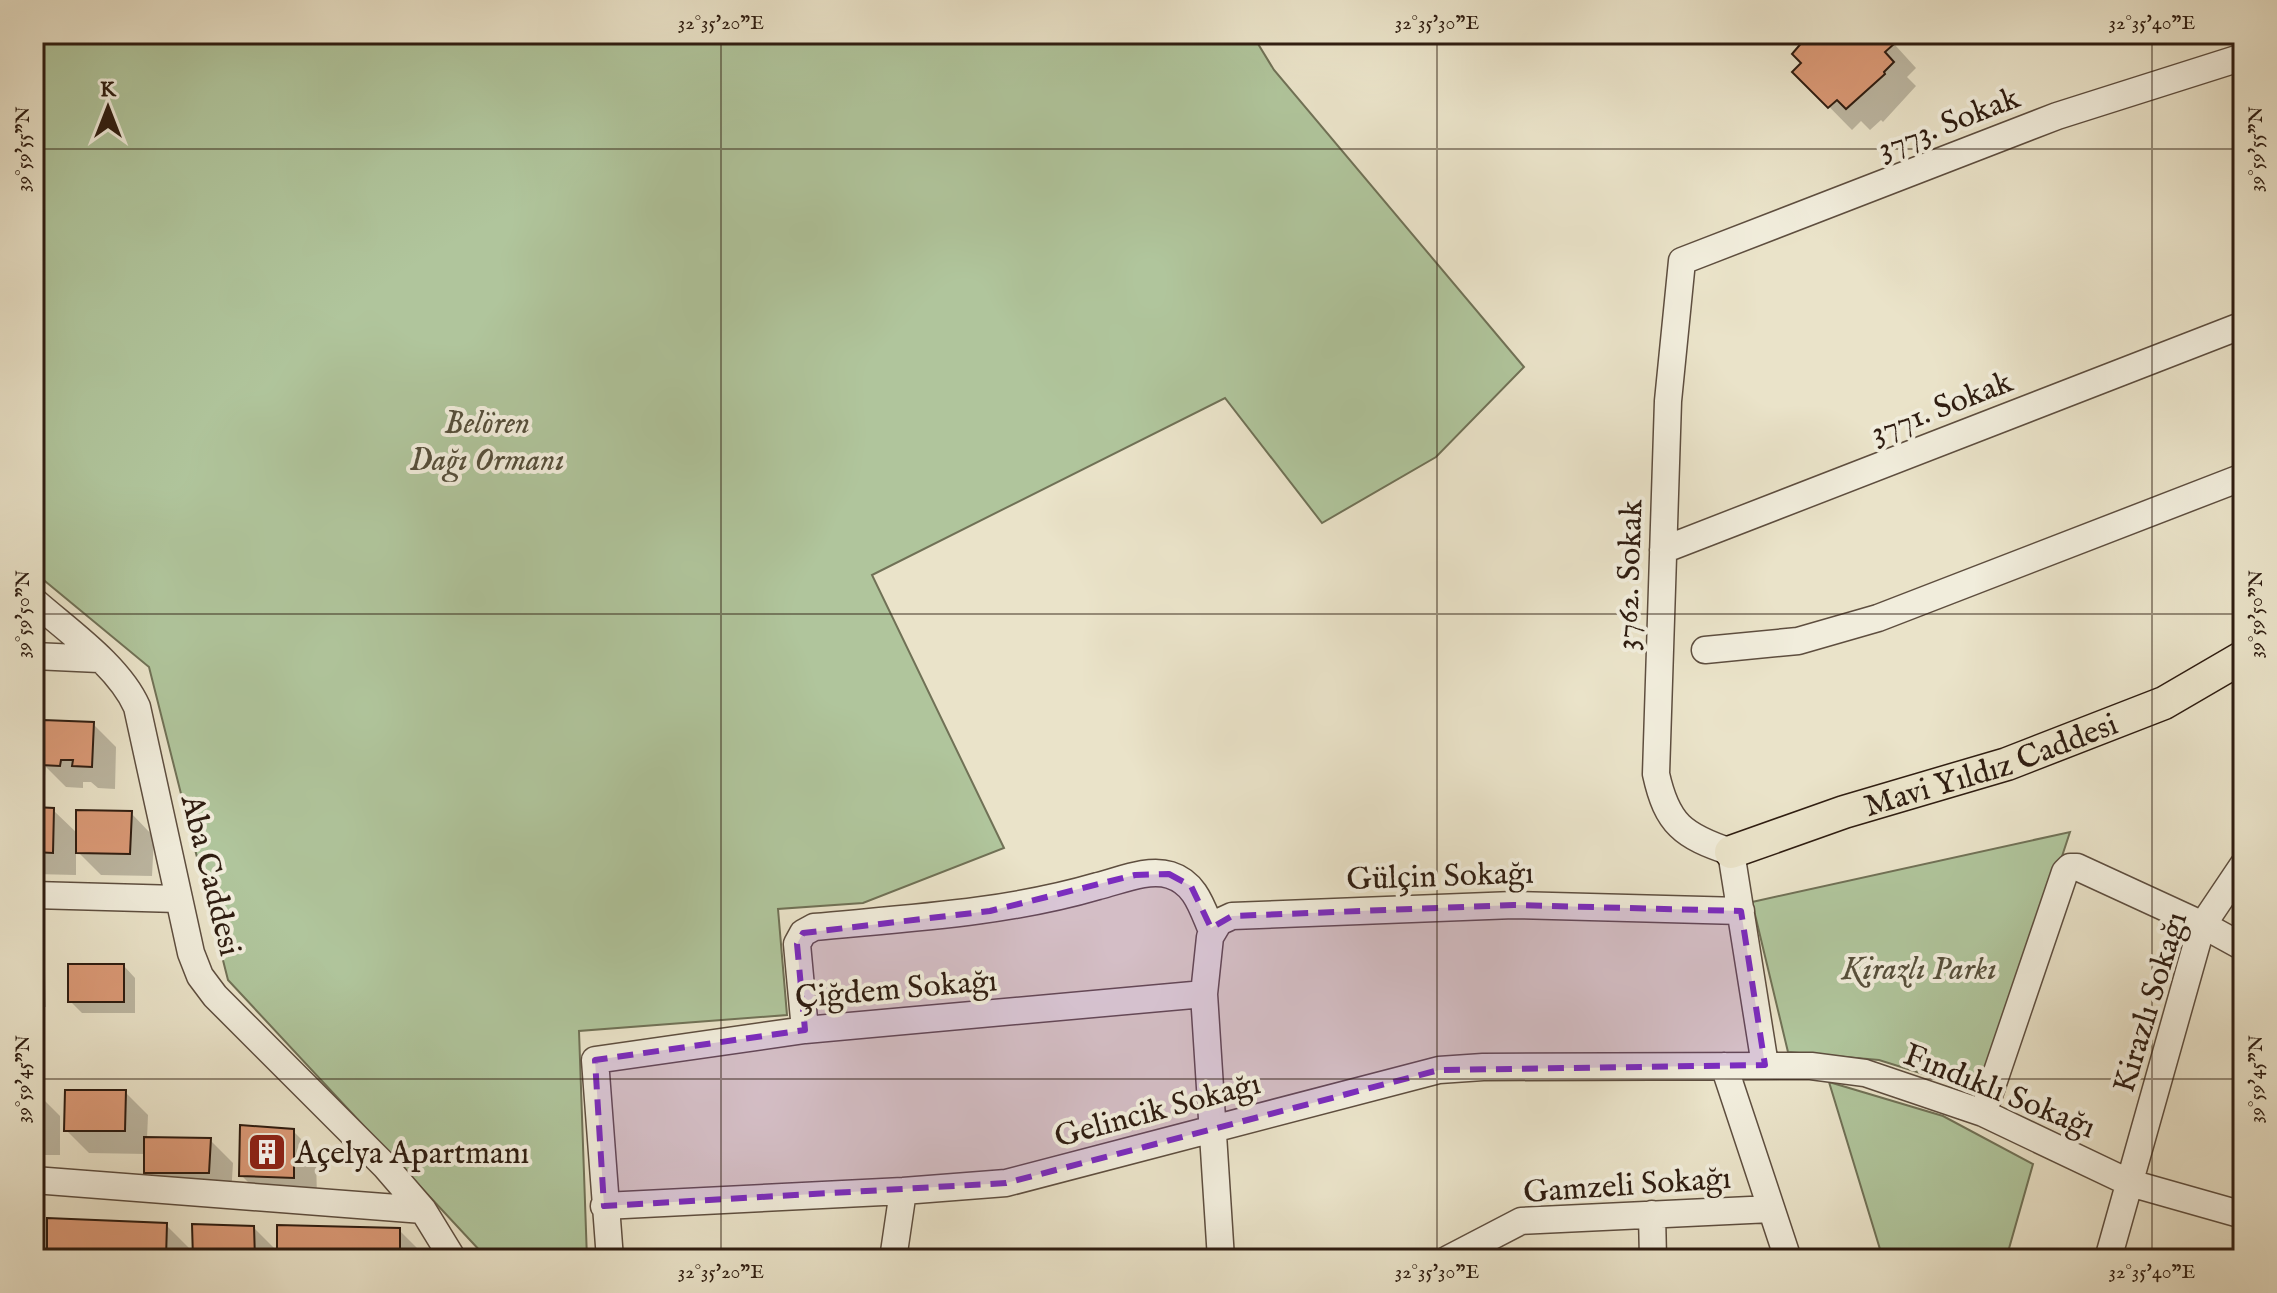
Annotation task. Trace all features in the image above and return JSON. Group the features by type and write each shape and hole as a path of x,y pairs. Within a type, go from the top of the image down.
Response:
{"main road":[{"name":"Mavi Yıldız Caddesi","path":"1731,852 1844,812 2007,764 2164,703 2243,657"}],"street":[{"name":"3773. Sokak","path":"1682,261 2057,116 2243,57"},
{"name":"3762. Sokak","path":"1682,261 1668,401 1656,774 1662,802 1676,825 1699,841 1731,852"},
{"name":"3771. Sokak","path":"1663,550 2243,325"},
{"path":"1705,650 1798,641 1878,618 2243,477"},
{"name":"Aba Caddesi","path":"34,601 130,691 137,707 191,953 200,976 215,996 385,1166 423,1210 453,1259"},
{"path":"34,656 99,659"},
{"path":"1731,852 1765,1065"},
{"name":"Kirazlı Sokağı","path":"2108,1259 2203,925 2243,865"},
{"path":"1983,1113 2065,872 2070,867 2077,867 2203,925 2243,947"},
{"path":"805,1030 797,944 803,933 814,927 990,911 1095,888 1135,875 1169,874 1191,886 1212,931 1204,994 1221,1259"},
{"path":"34,895 178,899"},
{"name":"Gülçin Sokağı","path":"1212,931 1219,922 1232,916 1514,905 1741,911"},
{"name":"Çiğdem Sokağı","path":"604,1206 595,1060 805,1030 1204,994"},
{"path":"1724,1066 1788,1259"},
{"name":"Fındıklı Sokağı","path":"1724,1066 1811,1066 1865,1073 1983,1113 2130,1183 2243,1215"},
{"name":"Gelincik Sokağı","path":"604,1206 1006,1183 1439,1070 1724,1066"},
{"path":"34,1180 423,1210"},
{"path":"893,1259 903,1191"},
{"path":"604,1206 610,1259"},
{"name":"Gamzeli Sokağı","path":"1448,1259 1521,1221 1771,1209"},
{"path":"1652,1214 1653,1259"}],"highlighted area":[{"path":"1169,874 1191,886 1211,928 1232,916 1514,905 1741,911 1765,1065 1439,1070 1006,1183 604,1206 595,1060 805,1030 797,944 803,933 990,911 1135,875"}],"green space":[{"name":"Belören Dağı Ormanı","path":"34,34 1252,34 1274,70 1524,367 1436,457 1322,523 1225,398 872,575 1004,848 863,903 778,909 787,1015 579,1031 587,1259 532,1259 483,1254 228,980 149,667 34,572"},
{"name":"Kirazlı Parkı","path":"2070,832 1984,1093 1879,1060 1788,1052 1752,902"},
{"name":"Kirazlı Parkı","path":"1829,1082 1943,1116 2033,1164 2006,1259 1883,1259"}],"building":[{"path":"1809,34 1888,34 1894,44 1885,52 1894,62 1846,109 1837,100 1828,108 1792,72 1801,63 1792,54"},
{"path":"43,720 94,722 92,767 72,766 73,760 61,760 60,766 41,765"},
{"path":"34,807 54,808 53,853 34,852"},
{"path":"76,810 132,811 130,854 76,853"},
{"path":"68,964 124,964 124,1002 68,1002"},
{"path":"65,1090 126,1090 125,1131 64,1131"},
{"path":"34,1091 38,1091 38,1133 34,1133"},
{"name":"Açelya Apartmanı","path":"240,1125 294,1129 294,1178 239,1176"},
{"path":"144,1137 211,1138 209,1173 144,1173"},
{"path":"47,1218 167,1223 166,1259 47,1259"},
{"path":"192,1224 254,1226 255,1259 193,1259"},
{"path":"277,1225 400,1228 400,1259 277,1259"}],"place":[{"name":"Açelya Apartmanı","path":"267,1152"}]}
